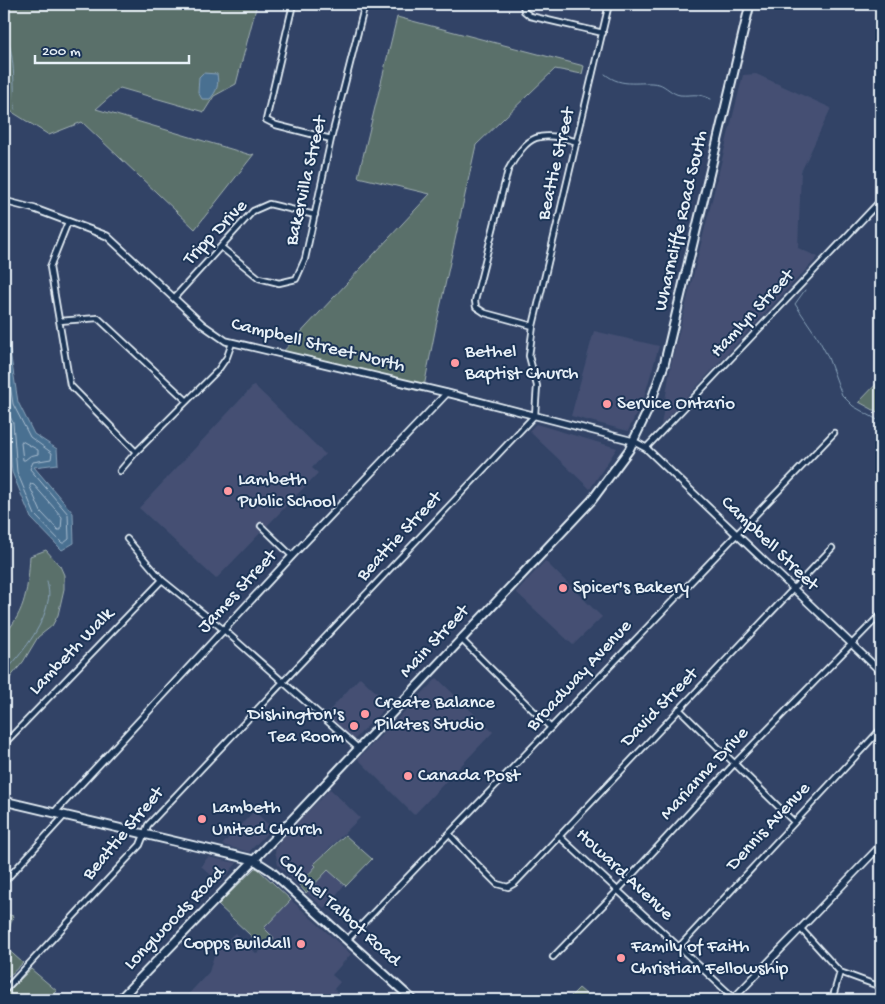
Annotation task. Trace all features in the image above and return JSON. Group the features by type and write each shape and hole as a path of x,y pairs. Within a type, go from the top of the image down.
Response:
{"main road":[{"name":"Wharncliffe Road South","path":"633,441 648,410 664,365 750,4"},
{"name":"Main Street","path":"254,860 592,500 629,450 633,441"},
{"name":"Colonel Talbot Road","path":"4,801 254,860 271,871 413,1000"},
{"name":"Longwoods Road","path":"120,1000 254,860"}],"street":[{"path":"293,4 266,120 276,125 331,140"},
{"name":"Bakervilla Street","path":"221,246 259,278 279,283 296,278 305,259 331,140 365,4"},
{"path":"523,4 524,11 530,16 603,33"},
{"name":"Beattie Street","path":"4,991 140,845 148,825 535,415 538,386 529,356 533,326 578,142 609,4"},
{"path":"533,326 485,313 476,307 475,301 508,170 517,153 531,140 542,135 554,135 578,142"},
{"name":"Hamlyn Street","path":"646,448 881,200"},
{"name":"Campbell Street North","path":"4,201 35,209 106,236 203,325 226,342 446,393 633,441"},
{"name":"Tripp Drive","path":"174,298 254,211 269,204 314,215"},
{"path":"68,222 50,267 70,385 136,452"},
{"path":"59,321 98,318 187,401"},
{"path":"120,471 136,452 218,370 227,358 232,343"},
{"name":"James Street","path":"54,812 446,393"},
{"name":"Broadway Avenue","path":"348,940 736,533 834,433"},
{"name":"Campbell Street","path":"633,441 646,448 881,672"},
{"path":"261,526 292,556"},
{"path":"127,539 162,580 224,630 358,748"},
{"name":"David Street","path":"449,834 497,884 508,886 515,883 832,548"},
{"name":"Lambeth Walk","path":"4,744 162,580"},
{"name":"Marianna Drive","path":"554,957 734,763 881,614"},
{"path":"461,639 551,728"},
{"path":"679,709 794,822"},
{"name":"Dennis Avenue","path":"679,946 881,729"},
{"path":"4,882 65,815"},
{"name":"Howard Avenue","path":"559,836 679,946 733,999"},
{"path":"733,999 881,844"},
{"path":"801,929 840,972 881,987"},
{"path":"832,1000 840,972"}],"shaded area":[{"path":"756,74 831,108 801,172 798,248 818,257 661,425 671,364 743,75"},
{"path":"594,331 659,346 644,398 628,431 571,416"},
{"name":"Lambeth Public School","path":"254,385 325,454 312,468 318,473 216,579 139,508"},
{"path":"536,424 617,448 590,489 529,431"},
{"path":"545,561 602,617 573,645 516,592"},
{"path":"360,677 389,704 354,740 326,714"},
{"path":"437,678 493,732 414,815 358,759"},
{"path":"330,789 360,818 314,863 316,866 299,885 278,865 275,851 280,840"},
{"path":"254,811 272,828 249,852 222,845"},
{"path":"208,857 237,863 220,883 201,866"},
{"path":"328,870 344,885 325,909 306,893"},
{"path":"291,900 351,954 332,975 340,982 334,989 342,997 339,1000 183,1000 209,972 216,949 235,933 257,954 273,938 264,928"}],"green space":[{"path":"4,4 257,4 236,84 214,96 204,112 120,88 96,109 251,155 254,154 195,229 82,122 49,135 4,107"},
{"path":"397,17 584,66 582,74 555,69 476,145 423,392 279,356 430,194 358,177"},
{"path":"881,379 881,414 859,402"},
{"path":"46,550 60,566 64,575 64,589 58,615 52,626 38,637 23,662 4,685 4,635 21,608 27,588 30,556"},
{"path":"345,835 372,859 346,886 328,870 306,893 299,885 316,866 314,864"},
{"path":"255,868 291,900 264,928 274,938 264,948 218,905"},
{"path":"4,913 13,916 4,946"},
{"path":"4,946 23,963 4,981"},
{"path":"31,969 57,991 49,1000 4,1000 4,996"},
{"path":"579,988 593,1000 567,1000"}],"water":[{"path":"203,73 217,74 217,88 210,99 202,99 198,92 199,77"},
{"path":"4,313 18,402 34,434 57,449 58,464 34,467 73,513 74,543 62,550 31,518 12,472 8,423 4,411"}],"waterway":[{"path":"4,31 12,59 15,109"},
{"path":"605,74 612,79 625,83 659,84 677,94 698,95 711,99"},
{"path":"805,290 795,304 827,355 842,395 853,406 881,422"},
{"path":"4,674 31,640 41,621 49,598 47,581"}],"place":[{"name":"Bethel Baptist Church","path":"455,363"},
{"name":"Service Ontario","path":"607,404"},
{"name":"Lambeth Public School","path":"228,491"},
{"name":"Spicer's Bakery","path":"563,588"},
{"name":"Create Balance Pilates Studio","path":"365,714"},
{"name":"Dishington's Tea Room","path":"354,726"},
{"name":"Canada Post","path":"408,776"},
{"name":"Lambeth United Church","path":"202,819"},
{"name":"Copps Buildall","path":"301,944"},
{"name":"Family of Faith Christian Fellowship","path":"621,958"}]}
